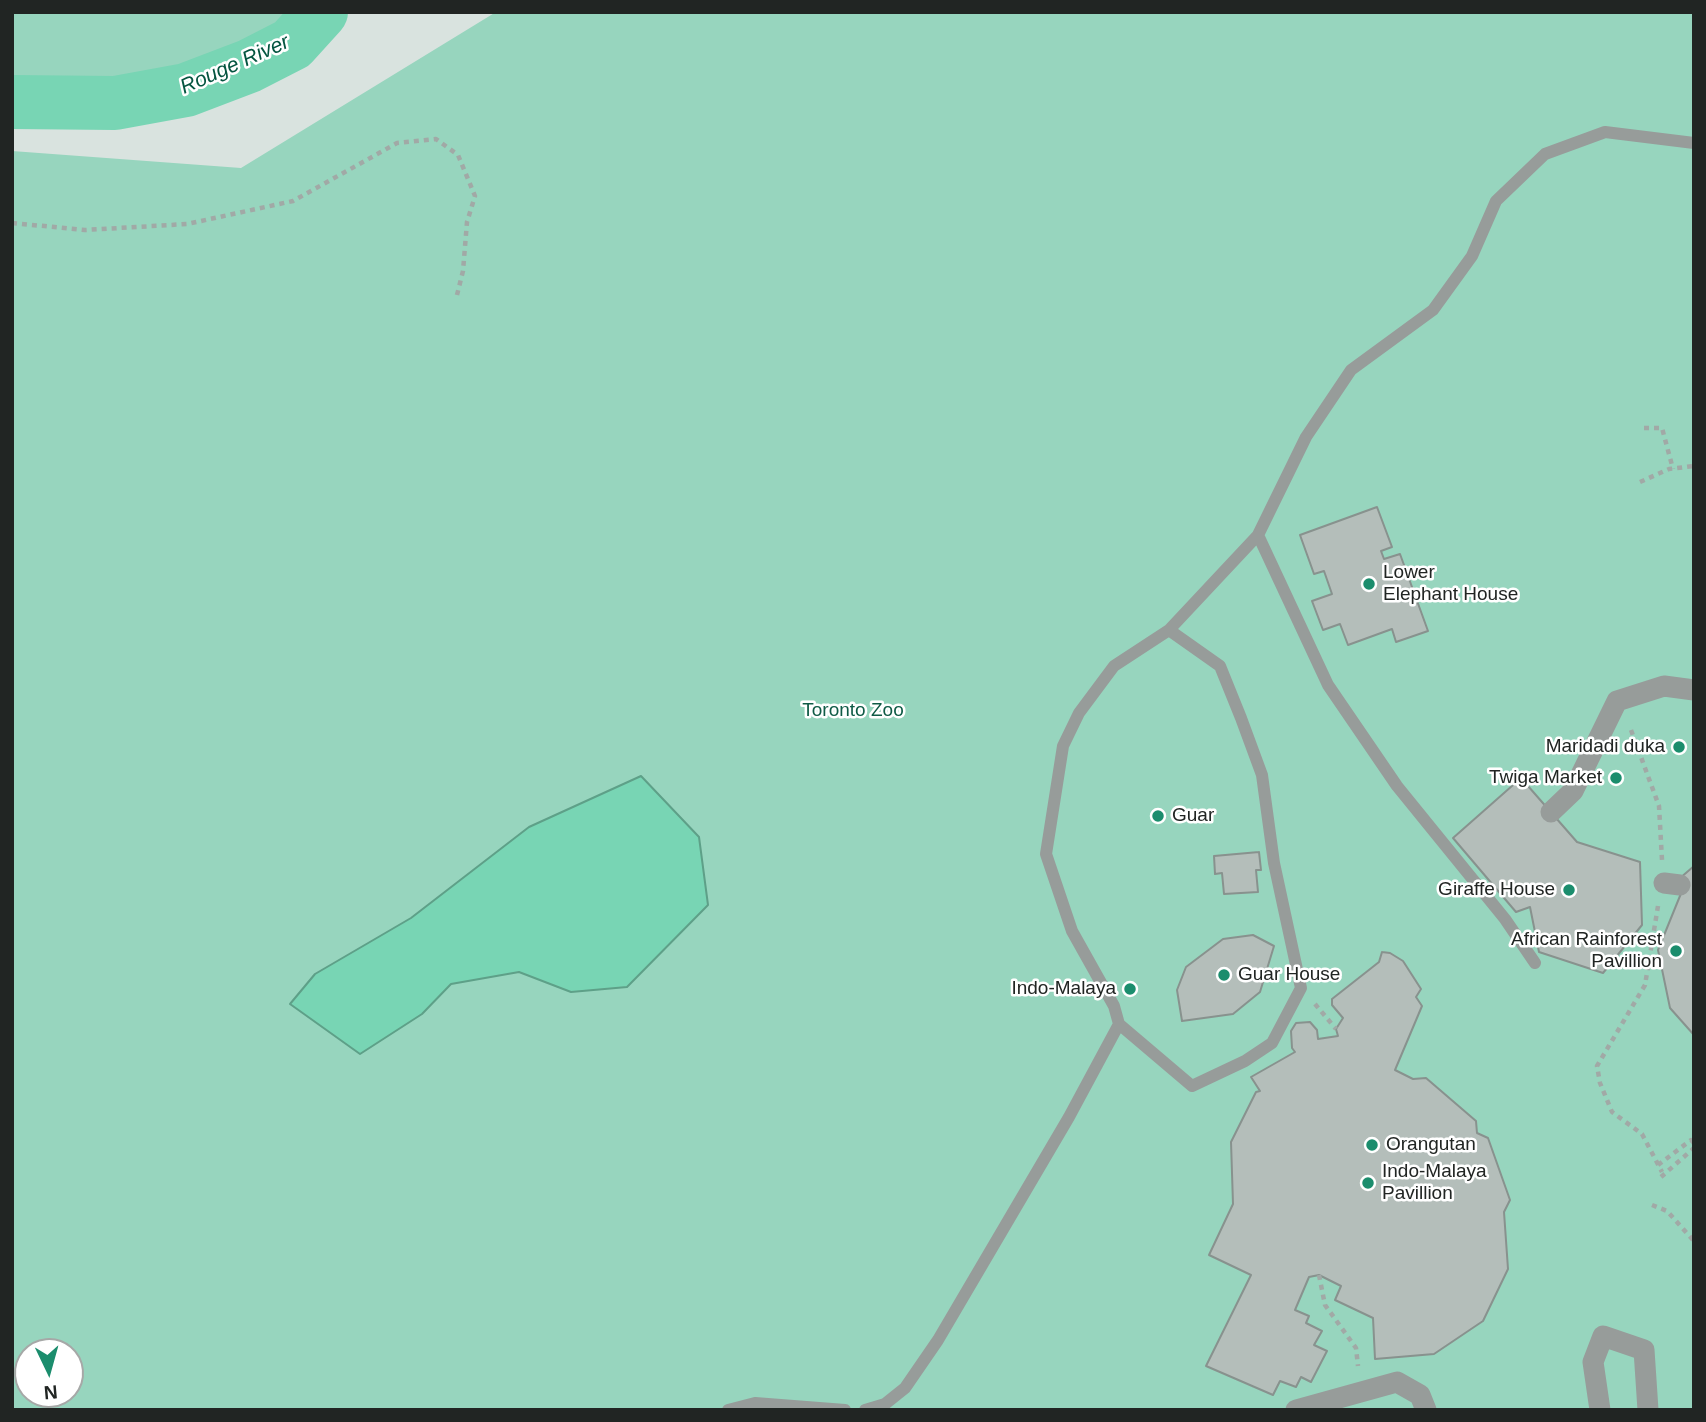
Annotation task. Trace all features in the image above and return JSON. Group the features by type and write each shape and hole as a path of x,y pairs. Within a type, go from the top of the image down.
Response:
{"street":[{"path":"1552,813 1573,791 1618,701 1664,686 1694,690"},
{"path":"1600,1410 1593,1362 1603,1336 1644,1350 1648,1410"},
{"path":"1296,1410 1397,1382 1420,1395 1426,1410"}],"lane":[{"path":"1169,630 1220,666 1241,718 1262,775 1274,863 1301,988 1272,1043 1245,1061 1192,1086 1119,1024 1114,1006 1072,931 1046,854 1063,746 1093,694 1114,666 1169,630 1258,535 1306,437 1351,370 1433,310 1472,256 1496,201 1545,154 1605,132 1694,143"},
{"path":"1258,535 1328,685 1396,786 1505,919 1535,963"},
{"path":"865,1410 885,1404 905,1388 938,1340 1069,1117 1119,1024"},
{"path":"728,1410 755,1403 845,1410"}],"path":[{"path":"12,223 85,230 187,224 293,201 397,143 436,139 458,155 475,197 467,222 463,271 456,299"},
{"path":"1644,428 1662,428 1673,469"},
{"path":"1640,482 1673,469 1694,466"},
{"path":"1618,701 1646,764 1658,806 1672,884 1656,912 1645,985 1597,1066 1600,1083 1612,1112 1642,1134 1661,1175 1694,1145 1691,1140 1658,1165"},
{"path":"1301,988 1336,1029"},
{"path":"1652,1205 1667,1211 1694,1241"},
{"path":"1319,1275 1325,1306 1356,1348 1360,1391"}],"green space":[{"path":"12,12 326,12 313,29 191,86 100,98 12,98"},
{"name":"Toronto Zoo","path":"496,12 1694,12 1694,1410 12,1410 12,151 241,168"}],"shaded area":[{"path":"641,776 699,837 708,905 627,987 571,992 519,972 451,984 422,1014 360,1054 290,1004 315,974 411,918 529,827"}],"building":[{"name":"Lower Elephant House","path":"1377,507 1392,547 1381,551 1384,559 1400,554 1428,631 1396,642 1392,629 1348,645 1340,624 1323,630 1312,601 1332,594 1324,571 1314,574 1300,535"},
{"name":"Giraffe House","path":"1521,778 1577,842 1640,862 1642,925 1603,973 1539,952 1530,907 1516,912 1453,838"},
{"path":"1259,852 1261,870 1256,870 1258,892 1224,894 1222,873 1215,874 1214,856"},
{"name":"African Rainforest Pavillion","path":"1694,866 1694,1035 1670,1008 1658,950 1682,891 1679,879"},
{"name":"Guar House","path":"1253,935 1274,946 1260,992 1233,1014 1182,1021 1177,990 1186,967 1223,939"},
{"name":"Indo-Malaya Pavillion","path":"1382,952 1390,953 1403,961 1421,989 1416,997 1422,1006 1395,1070 1413,1079 1426,1078 1476,1121 1477,1133 1488,1138 1510,1200 1504,1212 1508,1269 1483,1321 1434,1354 1375,1359 1373,1318 1335,1300 1341,1286 1319,1275 1309,1277 1295,1310 1309,1316 1306,1323 1322,1331 1314,1345 1327,1351 1311,1382 1301,1377 1296,1387 1280,1381 1273,1395 1206,1366 1251,1275 1209,1255 1233,1204 1231,1142 1256,1092 1260,1091 1251,1077 1295,1052 1292,1048 1291,1031 1296,1023 1310,1022 1317,1030 1318,1039 1338,1036 1336,1029 1343,1018 1332,1005 1332,999 1379,962"}],"waterway":[{"name":"Rouge River","path":"12,102 115,103 186,90 249,66 292,44 321,12"}],"place":[{"name":"Lower Elephant House","path":"1369,584"},
{"name":"Maridadi duka","path":"1679,747"},
{"name":"Twiga Market","path":"1616,778"},
{"name":"Guar","path":"1158,816"},
{"name":"Giraffe House","path":"1569,890"},
{"name":"African Rainforest Pavillion","path":"1676,951"},
{"name":"Guar House","path":"1224,975"},
{"name":"Indo-Malaya","path":"1130,989"},
{"name":"Orangutan","path":"1372,1145"},
{"name":"Indo-Malaya Pavillion","path":"1368,1183"}]}
